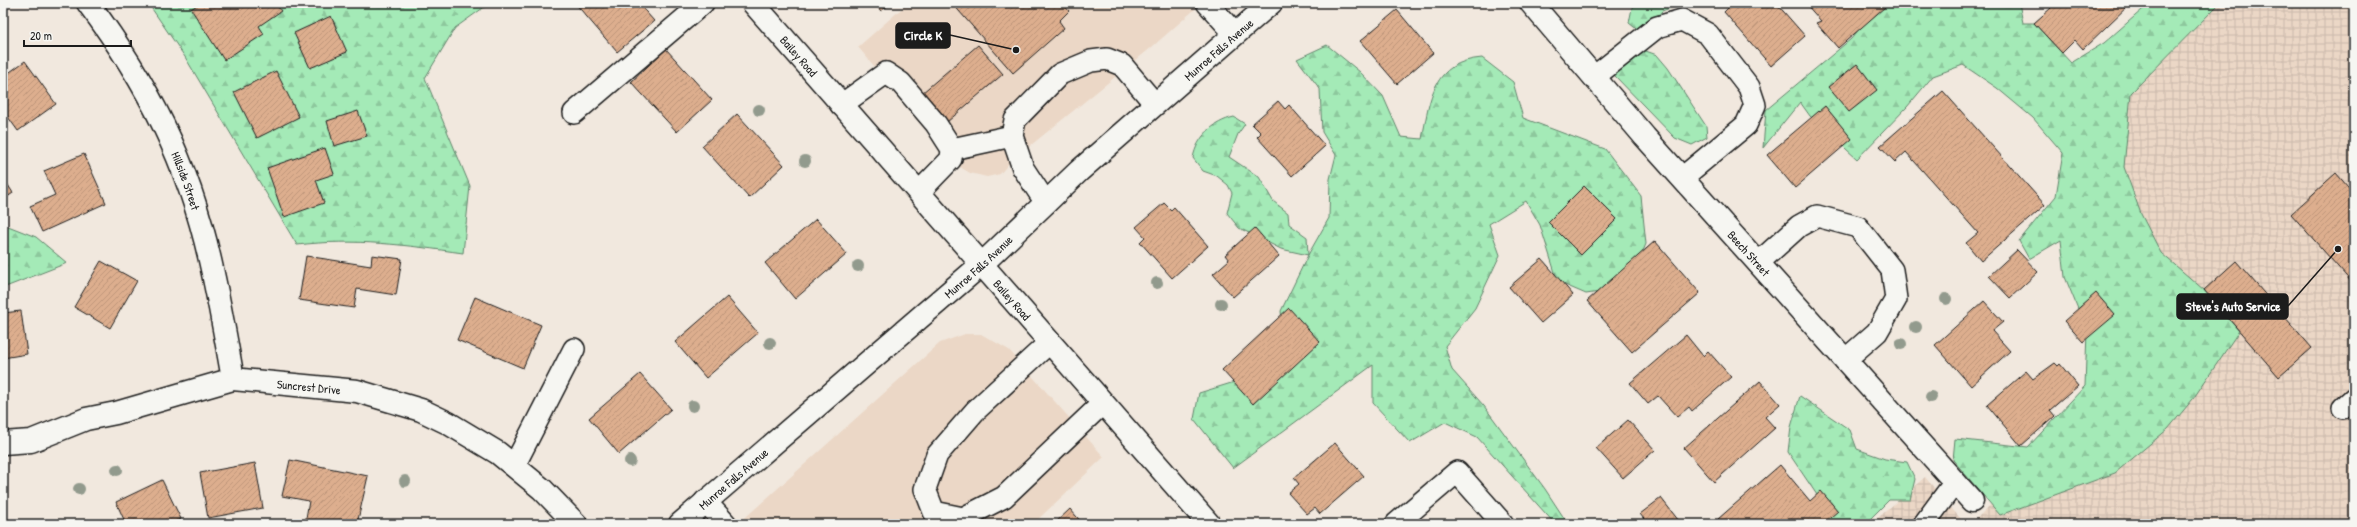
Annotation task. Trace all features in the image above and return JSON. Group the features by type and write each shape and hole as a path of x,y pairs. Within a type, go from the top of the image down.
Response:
{"street":[{"name":"Hillside Street","path":"88,3 119,45 137,75 173,145 194,201 210,260 233,379"},
{"name":"Bailey Road","path":"753,3 1104,403 1200,521"},
{"name":"Munroe Falls Avenue","path":"680,524 982,264 1046,203 1155,104 1271,3"},
{"name":"Beech Street","path":"1531,3 1682,178 1972,501"},
{"name":"Suncrest Drive","path":"5,447 31,441 86,419 116,413 233,379 357,391 391,399 421,410 448,423 498,454 514,466 542,489 576,524"}],"lane":[{"path":"574,113 703,3"},
{"path":"1207,3 1235,34"},
{"path":"1594,77 1657,27 1682,20 1708,34 1749,87 1755,105 1746,125 1682,178"},
{"path":"1046,203 1023,168 1012,136 1015,120 1060,74 1091,61 1107,59 1122,65 1155,104"},
{"path":"841,105 886,73 906,89 936,124 952,149 951,159 919,192"},
{"path":"952,149 1012,136"},
{"path":"1758,262 1799,226 1817,216 1858,227 1892,270 1896,299 1877,332 1845,360"},
{"path":"1050,342 975,411 937,455 925,489 934,512 963,518 1004,497 1104,403"},
{"path":"514,466 574,349"},
{"path":"1396,524 1457,472 1503,524"},
{"path":"1924,524 1955,482"},
{"path":"705,501 726,524"}],"shaded area":[{"path":"908,3 1202,3 1152,47 1010,162 1000,174 987,177 970,173 960,167 858,47"},
{"path":"2183,3 2354,3 2354,524 1971,524 2191,309 2076,105"},
{"path":"965,334 981,334 1009,350 1104,457 1033,524 738,524 940,343"},
{"path":"1925,477 1965,524 1871,524"}],"green space":[{"path":"148,3 490,3 455,28 425,78 470,186 463,253 401,245 360,242 297,245 185,57"},
{"path":"1633,3 1684,3 1662,11 1653,22 1639,31 1629,23"},
{"path":"1860,3 2019,3 2023,23 2034,23 2071,63 2104,43 2150,3 2220,3 2131,93 2124,167 2141,214 2161,253 2204,290 2239,331 2193,399 2168,429 2115,473 2000,515 1953,460 1955,439 2028,447 2085,386 2087,331 2065,277 2061,240 2029,259 2019,241 2056,196 2063,153 2033,118 1997,88 1963,65 1933,76 1907,107 1857,159 1810,116 1800,102 1763,148 1766,110 1851,39 1866,21"},
{"path":"1327,45 1360,72 1383,96 1401,137 1422,139 1431,97 1436,85 1443,75 1453,67 1465,61 1482,58 1513,82 1523,118 1605,149 1641,196 1646,244 1627,288 1586,294 1558,282 1540,225 1526,201 1489,224 1500,255 1475,308 1445,346 1452,370 1484,406 1545,489 1568,524 1555,524 1477,437 1445,422 1410,443 1373,403 1373,365 1233,468 1194,419 1199,393 1241,380 1286,359 1281,311 1308,255 1329,218 1330,179 1336,155 1322,132 1320,89 1297,59"},
{"path":"1643,50 1657,55 1668,68 1706,126 1707,137 1692,145 1675,138 1614,75 1619,64"},
{"path":"1234,117 1245,124 1238,134 1229,157 1259,177 1273,201 1288,213 1289,224 1307,237 1308,255 1281,249 1239,228 1227,213 1232,193 1228,185 1217,176 1203,171 1193,158 1198,143 1213,127 1226,119"},
{"path":"3,224 36,237 67,263 3,288"},
{"path":"1800,396 1850,430 1857,449 1885,459 1907,462 1915,479 1910,500 1889,500 1865,524 1798,524 1817,495 1788,452 1791,427"}],"building":[{"path":"200,3 275,3 281,11 259,26 264,34 224,60 191,9"},
{"path":"575,3 638,3 654,21 617,52"},
{"path":"874,3 891,3 881,11"},
{"path":"952,3 1062,3 1069,11 1059,21 1064,28 1013,73"},
{"path":"1733,3 1776,3 1805,36 1771,66 1724,12"},
{"path":"1805,3 1882,3 1885,7 1838,48 1816,23 1821,21"},
{"path":"2046,3 2131,3 2083,49 2075,40 2062,53 2034,23 2051,8"},
{"path":"1397,10 1433,53 1397,84 1360,41"},
{"path":"331,16 347,52 310,68 294,33"},
{"path":"978,45 1003,74 947,122 922,93"},
{"path":"666,49 712,100 677,132 631,82"},
{"path":"25,61 56,104 18,131 3,110 3,77"},
{"path":"1857,64 1877,90 1849,112 1828,87"},
{"path":"276,71 299,117 257,138 234,92"},
{"path":"1943,91 2045,205 1981,261 1966,243 1978,233 1906,152 1895,162 1880,146"},
{"path":"1278,101 1285,109 1289,105 1325,146 1292,176 1257,137 1261,133 1252,124"},
{"path":"1825,106 1852,139 1795,188 1767,155"},
{"path":"358,111 367,136 334,146 327,121"},
{"path":"737,114 784,165 749,198 702,146"},
{"path":"325,148 334,174 316,180 324,203 284,217 267,168"},
{"path":"84,154 106,203 42,232 30,206 55,195 44,171"},
{"path":"2336,173 2354,194 2354,285 2291,214"},
{"path":"3,177 13,193 3,200"},
{"path":"1584,186 1617,219 1581,255 1548,222"},
{"path":"1164,203 1171,210 1174,207 1208,246 1172,278 1140,242 1145,237 1136,227"},
{"path":"816,219 847,254 795,299 765,263"},
{"path":"1255,228 1279,256 1233,297 1213,274 1229,260 1225,255"},
{"path":"1655,241 1700,293 1632,352 1587,301"},
{"path":"2017,250 2038,272 2010,298 1989,276"},
{"path":"372,255 402,259 396,295 357,289 354,308 299,300 306,256 371,266"},
{"path":"1542,259 1573,295 1541,323 1509,287"},
{"path":"101,261 137,281 110,328 74,307"},
{"path":"2236,261 2312,348 2279,377 2204,290"},
{"path":"2096,293 2115,315 2083,342 2064,321"},
{"path":"475,297 541,325 523,368 457,340"},
{"path":"727,297 758,333 706,378 675,342"},
{"path":"1984,301 2003,322 1992,331 2010,351 1971,386 1935,345"},
{"path":"1289,308 1320,342 1253,404 1222,370"},
{"path":"21,311 27,354 3,358 3,313"},
{"path":"1686,335 1703,356 1708,351 1731,377 1692,411 1689,407 1677,417 1658,396 1648,404 1630,383"},
{"path":"2055,363 2058,366 2060,364 2078,386 2050,410 2055,416 2021,446 1987,405 2026,371 2033,379"},
{"path":"640,374 671,409 619,454 589,418"},
{"path":"1760,381 1780,404 1765,417 1775,428 1714,482 1684,448"},
{"path":"1628,420 1655,450 1623,478 1596,448"},
{"path":"1335,443 1364,476 1320,514 1315,508 1307,514 1288,493 1299,484 1294,478"},
{"path":"290,460 368,476 357,524 305,524 309,501 282,496"},
{"path":"255,463 263,508 208,518 200,473"},
{"path":"1780,465 1810,501 1821,491 1838,511 1823,524 1723,524 1718,519"},
{"path":"162,480 181,519 177,521 179,524 126,524 116,502"},
{"path":"1661,498 1679,521 1675,524 1648,524 1640,514"},
{"path":"1070,509 1083,524 1054,524"}],"place":[{"name":"Circle K","path":"1016,50"},
{"name":"Steve's Auto Service","path":"2338,249"}]}
